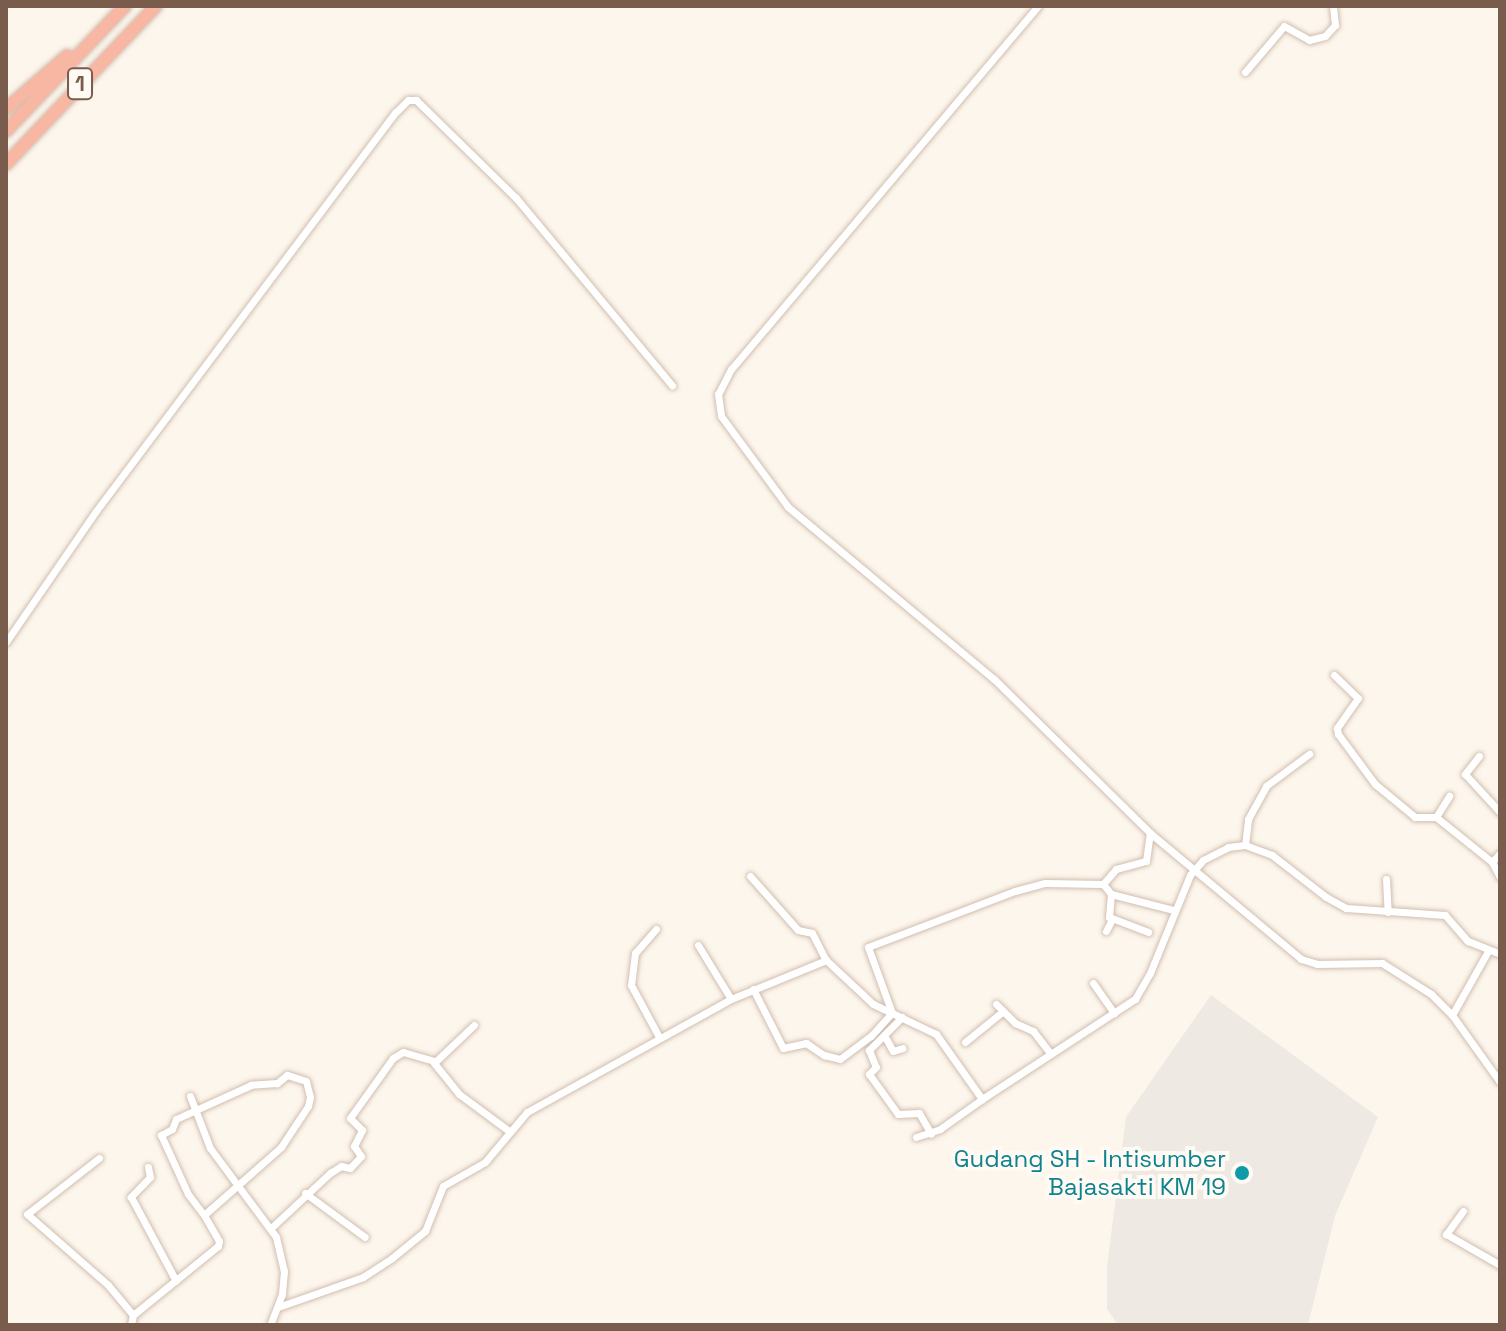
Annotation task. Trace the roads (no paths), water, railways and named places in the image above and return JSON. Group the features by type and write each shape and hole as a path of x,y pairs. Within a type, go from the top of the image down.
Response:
{"highway":[{"name":"1","path":"6,131 125,6"},
{"name":"1","path":"6,164 156,6"},
{"path":"6,109 110,20"}],"street":[{"path":"1038,6 731,369 718,394 718,408 770,486 788,507 994,679 1150,833 1301,959 1317,964 1374,962 1389,965 1431,994 1452,1015 1500,1082"},
{"path":"1245,72 1284,26 1309,40 1325,36 1335,25 1333,6"},
{"path":"6,642 105,499 408,100 416,100 516,198 672,385"},
{"path":"1334,675 1358,698 1337,728 1338,734 1375,784 1415,817 1436,817 1492,862 1500,877"},
{"path":"1245,845 1248,819 1266,786 1309,754"},
{"path":"1479,756 1465,774 1500,812"},
{"path":"1436,817 1449,796"},
{"path":"1103,884 1116,869 1146,861 1150,833"},
{"path":"916,1137 931,1134 1132,1002 1144,985 1193,870 1217,852 1245,845 1279,859 1341,906 1445,915 1468,941 1500,954"},
{"path":"1492,862 1500,853"},
{"path":"750,876 798,930 813,934 826,960 867,999 936,1034 982,1099"},
{"path":"1386,879 1388,912"},
{"path":"892,1013 868,947 1015,891 1045,883 1103,884"},
{"path":"1103,884 1111,894 1174,910"},
{"path":"1111,894 1108,916 1148,932"},
{"path":"1106,931 1112,919"},
{"path":"656,929 635,953 631,985 659,1037"},
{"path":"698,945 731,999"},
{"path":"1452,1015 1488,951"},
{"path":"278,1307 363,1277 392,1258 425,1231 443,1186 485,1162 527,1112 731,999 826,960"},
{"path":"1093,983 1114,1013"},
{"path":"753,989 783,1048 806,1043 832,1059 846,1057 892,1013"},
{"path":"996,1004 1015,1023 1033,1031 1051,1054"},
{"path":"965,1042 1002,1012"},
{"path":"902,1017 869,1050 876,1067 870,1077 898,1114 919,1113 931,1134"},
{"path":"434,1061 474,1025"},
{"path":"884,1035 893,1051 903,1048"},
{"path":"271,1228 305,1193 341,1166 350,1168 361,1156 354,1146 362,1130 350,1118 393,1058 403,1052 434,1061 459,1094 509,1131"},
{"path":"131,1325 133,1315 218,1246 219,1241 188,1194 161,1135 172,1129 172,1121 251,1085 277,1083 287,1075 295,1075 308,1083 308,1106 268,1161 204,1215"},
{"path":"190,1096 210,1148 236,1188 271,1228 283,1259 278,1307 270,1325"},
{"path":"99,1158 27,1214 108,1285 133,1315"},
{"path":"148,1167 150,1177 131,1197 176,1281"},
{"path":"305,1193 365,1237"},
{"path":"1463,1211 1446,1234 1500,1265"}],"place":[{"name":"Gudang SH - Intisumber Bajasakti KM 19","path":"1242,1173"}]}
